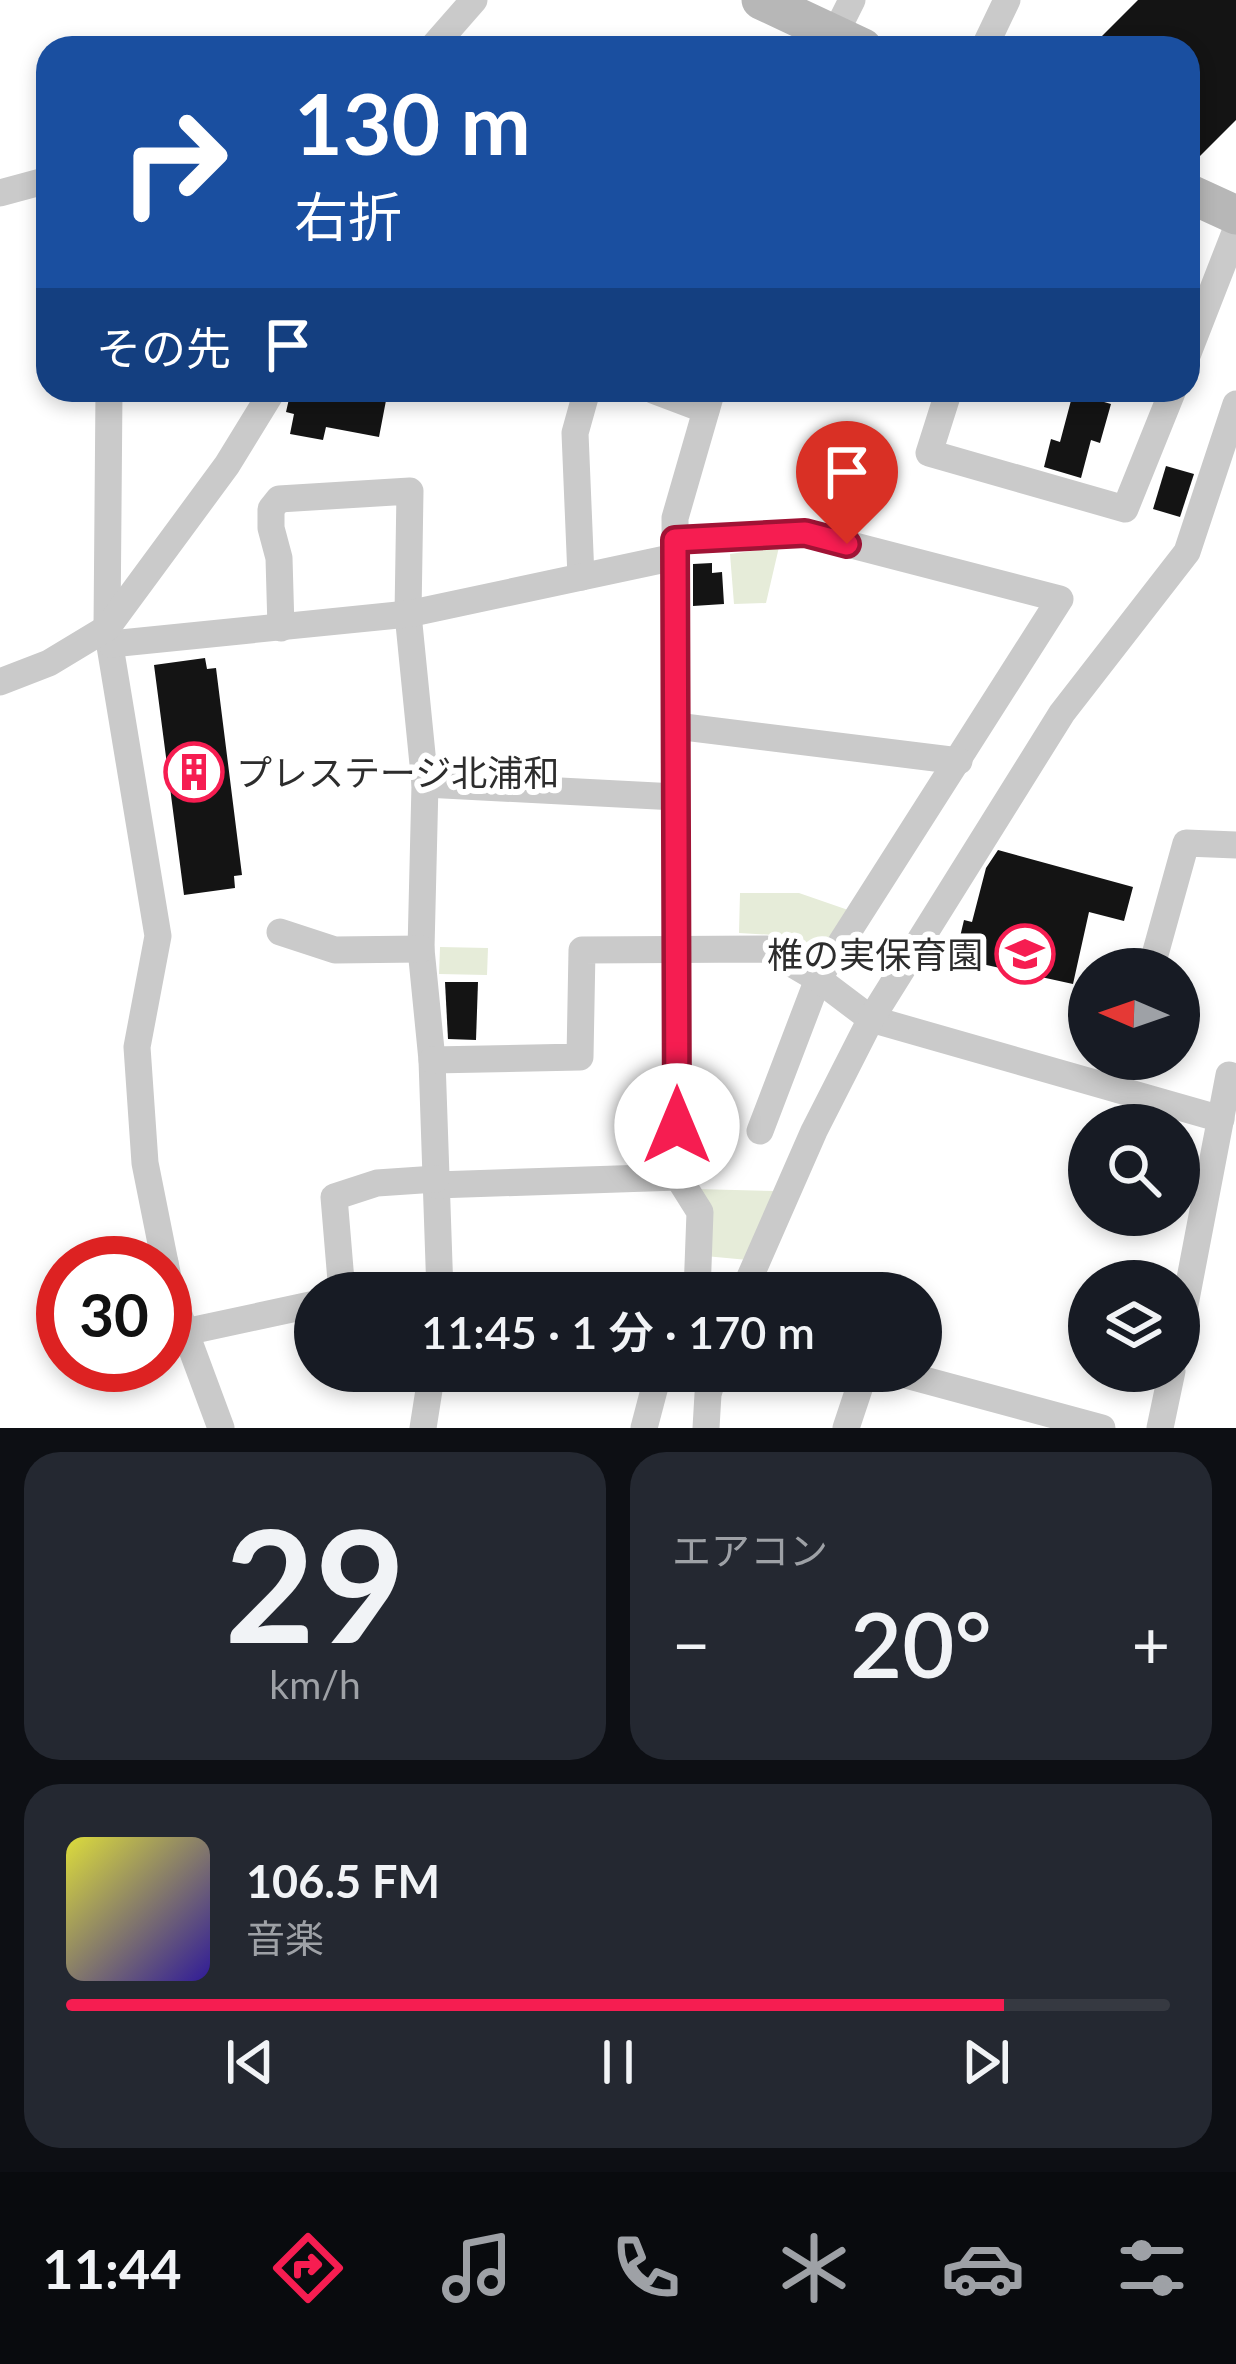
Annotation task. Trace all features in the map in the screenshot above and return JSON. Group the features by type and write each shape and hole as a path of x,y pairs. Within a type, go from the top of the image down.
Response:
{"street":[{"path":"442,36 474,0"},
{"path":"761,0 854,36"},
{"path":"990,36 1007,0"},
{"path":"0,193 36,183"},
{"path":"1200,198 1236,215"},
{"path":"1200,322 1236,230"},
{"path":"110,402 109,636 158,936 137,1047 145,1163 160,1236"},
{"path":"109,636 266,402"},
{"path":"581,577 574,433 583,402"},
{"path":"698,1272 700,1212 677,1178 675,518 708,402"},
{"path":"945,402 928,453 1124,509 1168,402"},
{"path":"752,1272 814,1131 871,1019 1062,713 1187,552 1236,404"},
{"path":"281,628 279,558 271,529 272,509 279,499 410,491 408,614 425,784 421,949 433,1060 439,1272"},
{"path":"0,682 109,636 281,628 408,614 581,577 675,548 805,533 1060,598 818,979 760,1131"},
{"path":"676,726 959,761"},
{"path":"425,784 676,797"},
{"path":"1156,948 1186,843 1236,845"},
{"path":"280,932 334,950 421,949"},
{"path":"433,1060 580,1058 582,950 766,949 818,979 871,1019 1221,1119"},
{"path":"1194,1260 1229,1076 1236,1077"},
{"path":"1117,1089 1119,1080"},
{"path":"340,1272 334,1197 377,1183 677,1178"},
{"path":"192,1331 294,1309"},
{"path":"192,1351 221,1428"},
{"path":"942,1389 1030,1419 1102,1428"},
{"path":"423,1428 428,1392"},
{"path":"644,1428 653,1392"},
{"path":"706,1428 709,1392"},
{"path":"846,1428 858,1392"},
{"path":"1160,1428 1168,1392"}],"green space":[{"path":"779,547 766,603 734,604 730,554"},
{"path":"740,893 799,893 851,911 820,961 775,935 739,933"},
{"path":"440,947 488,948 487,975 439,974"},
{"path":"695,1189 776,1191 748,1260 705,1256"}],"building":[{"path":"1138,0 1236,0 1236,120 1200,156 1200,36 1102,36"},
{"path":"288,402 386,402 379,437 326,427 323,440 290,434 294,414 286,412"},
{"path":"1071,402 1111,404 1100,443 1091,440 1081,478 1044,467 1051,439 1060,442"},
{"path":"1166,466 1194,474 1180,517 1153,509"},
{"path":"712,563 712,573 722,572 724,604 693,606 693,564"},
{"name":"プレステージ北浦和","path":"205,658 207,669 216,668 242,875 234,876 235,888 184,895 154,665"},
{"path":"998,850 1133,887 1124,921 1089,912 1081,948 1068,948 1068,983 955,958 964,920 972,922 986,868"},
{"path":"445,982 478,982 476,1040 448,1039"}],"place":[{"name":"プレステージ北浦和","path":"194,772"},
{"name":"椎の実保育園","path":"1025,954"}],"route":[{"path":"677,1126 675,540 805,533 847,544"}]}
